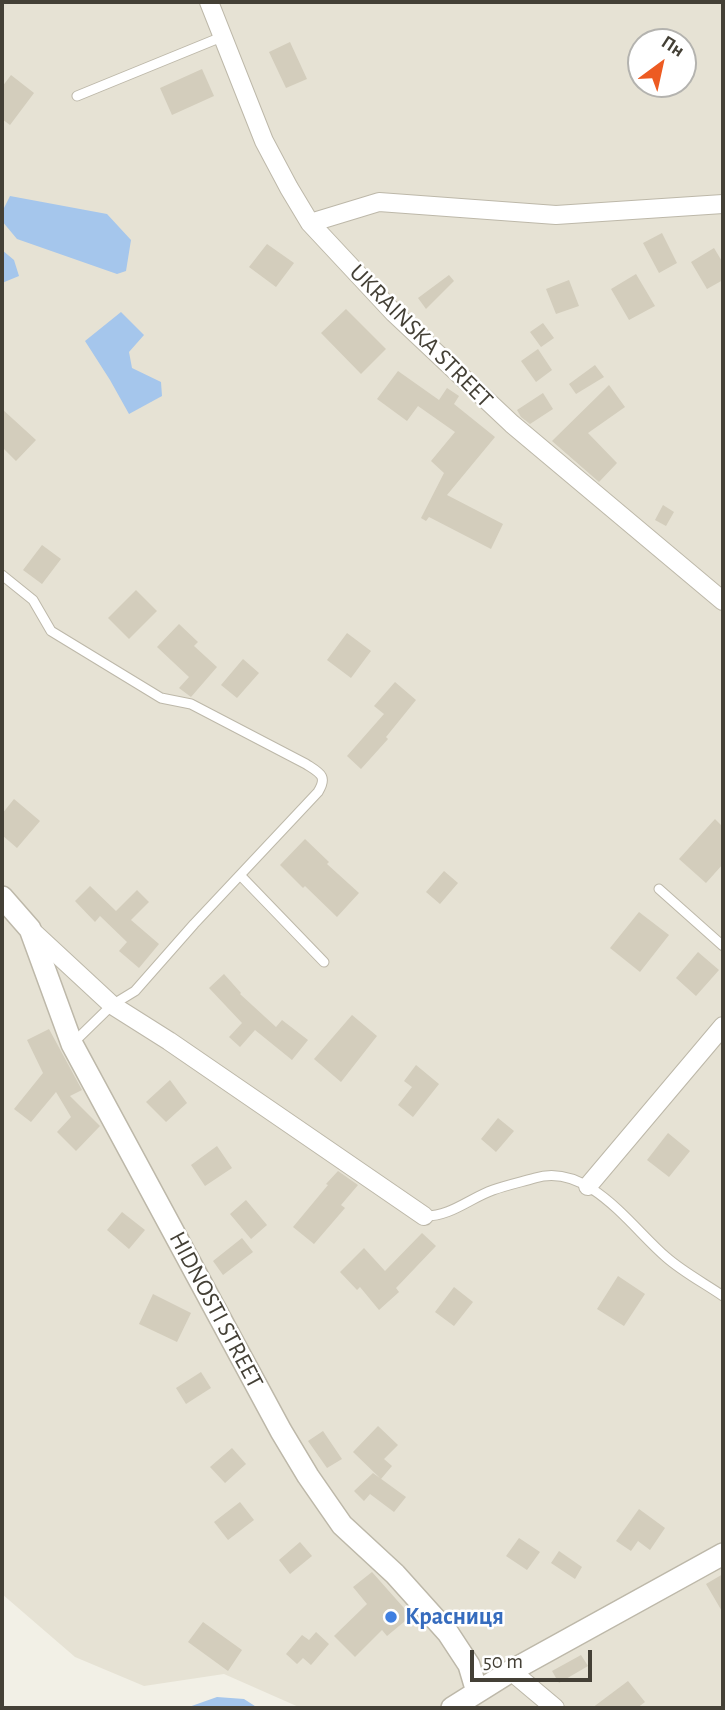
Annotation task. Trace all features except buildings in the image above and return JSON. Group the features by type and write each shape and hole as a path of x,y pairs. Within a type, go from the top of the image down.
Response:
{"street":[{"name":"UKRAINSKA STREET","path":"209,2 264,141 310,223 394,313 512,425 723,601"},
{"path":"310,223 379,202 556,215 723,204"},
{"name":"HIDNOSTI STREET","path":"2,897 30,929 72,1044 281,1432 342,1525 395,1574 448,1633 468,1665 477,1692"},
{"path":"30,929 112,1005 169,1041 424,1216"},
{"path":"588,1186 723,1026"},
{"path":"452,1708 511,1671 723,1554"},
{"path":"511,1671 555,1708"}],"lane":[{"path":"77,96 224,37"},
{"path":"2,575 33,600 51,631 161,698 191,704 306,764 321,774 323,779 323,785 318,792 135,991 112,1005 72,1044"},
{"path":"241,876 324,962"},
{"path":"659,890 723,946"},
{"path":"424,1216 437,1216 493,1190 544,1175 570,1178 588,1186 621,1212 666,1257 723,1296"}],"shaded area":[{"path":"2,2 723,2 723,1708 301,1708 224,1674 144,1686 75,1657 2,1594"}],"water":[{"path":"10,196 107,214 131,240 126,271 117,274 17,239 2,221 2,212"},
{"path":"2,250 14,260 19,276 2,283"},
{"path":"121,312 144,335 129,352 132,368 161,382 162,396 129,414 85,341"},
{"path":"217,1697 244,1699 258,1708 186,1708"}],"place":[{"name":"Красниця","path":"391,1617"}]}
